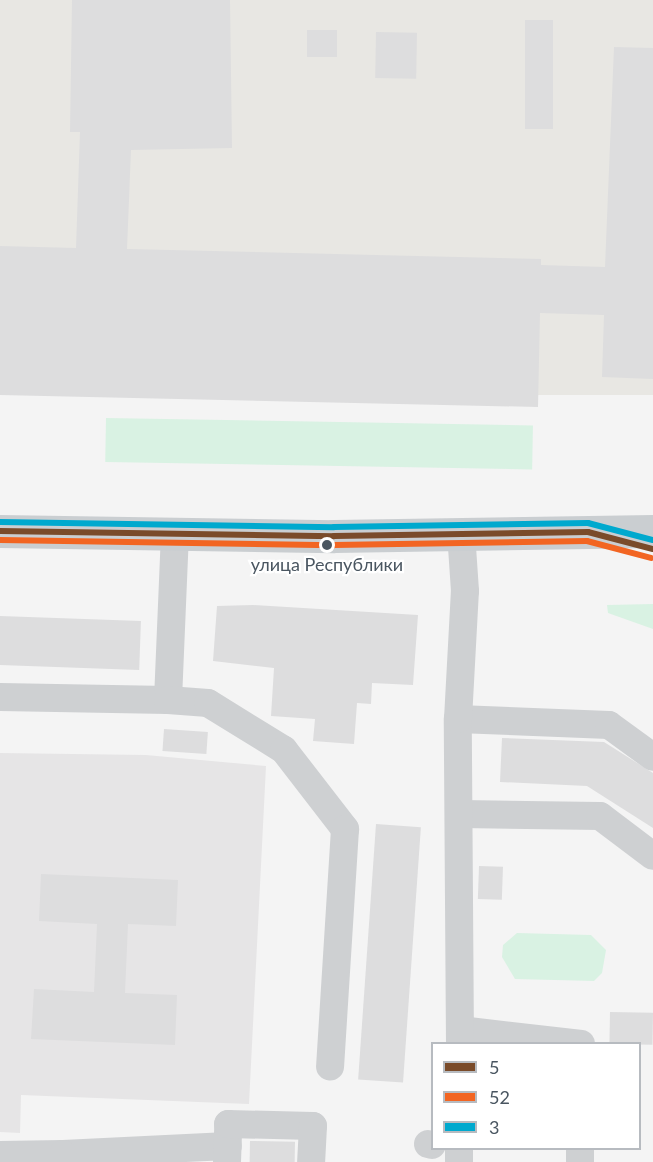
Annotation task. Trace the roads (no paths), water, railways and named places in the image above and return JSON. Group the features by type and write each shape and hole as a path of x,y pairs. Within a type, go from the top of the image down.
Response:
{"main road":[{"path":"0,531 653,531"},
{"path":"588,532 653,549"}],"lane":[{"path":"168,700 175,532"},
{"path":"461,532 465,591 458,719 461,814 460,1037 546,1042"},
{"path":"0,697 168,700 208,703 284,750 345,829 330,1067"},
{"path":"458,719 609,725 653,757"},
{"path":"461,814 600,816 653,856"},
{"path":"0,1155 63,1158 227,1154 228,1124 312,1126 311,1162"}],"place":[{"name":"улица Республики","path":"327,545"}]}
